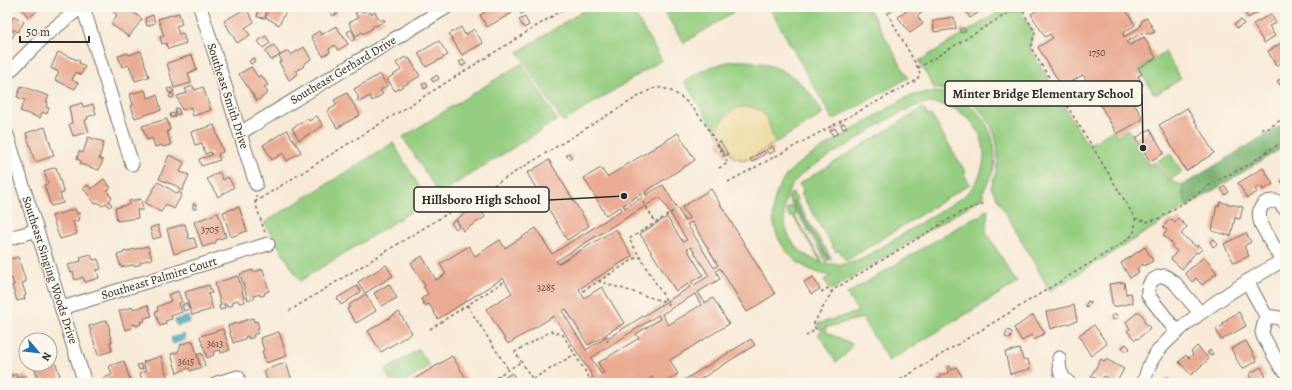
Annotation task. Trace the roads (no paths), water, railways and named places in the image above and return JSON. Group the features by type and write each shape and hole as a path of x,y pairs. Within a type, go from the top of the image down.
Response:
{"street":[{"path":"7,74 46,35 82,7 132,164"},
{"name":"Southeast Gerhard Drive","path":"240,133 447,7"},
{"name":"Southeast Smith Drive","path":"202,8 256,184"},
{"name":"Southeast Singing Woods Drive","path":"7,135 85,383"},
{"path":"1144,383 1145,375 1154,356 1160,348 1177,332 1220,298 1283,260 1258,217 1261,207 1269,202 1279,202 1285,209"},
{"path":"7,239 36,230"},
{"name":"Southeast Palmire Court","path":"62,308 262,246"},
{"path":"1177,332 1148,295 1149,284 1153,279 1158,276 1165,276 1175,283 1200,313"},
{"path":"1247,281 1266,316 1262,336 1280,366 1285,371"},
{"path":"1266,316 1280,318 1285,324"},
{"path":"1059,358 1059,369 1062,376 1068,383"},
{"path":"217,383 238,377"}],"water":[{"path":"188,316 190,322 177,326 175,320"},
{"path":"184,334 185,340 173,344 171,338"}],"place":[{"name":"Minter Bridge Elementary School","path":"1143,148"},
{"name":"Hillsboro High School","path":"624,196"}]}
